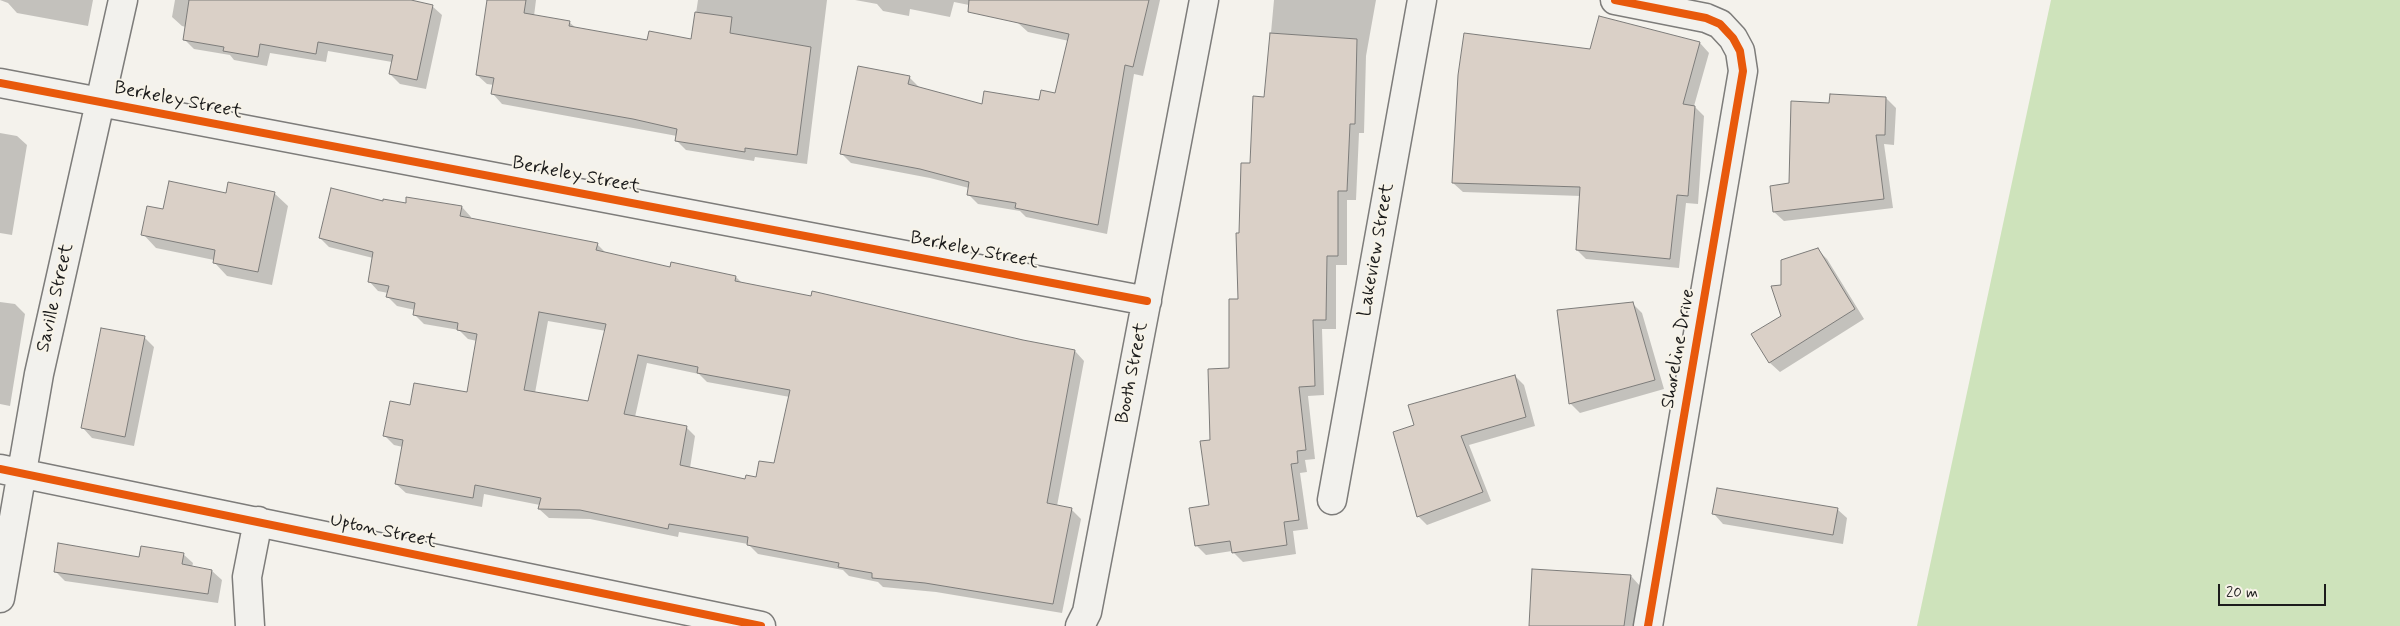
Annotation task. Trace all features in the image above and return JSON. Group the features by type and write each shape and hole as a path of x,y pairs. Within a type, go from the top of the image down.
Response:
{"street":[{"name":"Saville Street","path":"0,598 11,471 39,374 123,0"},
{"name":"Booth Street","path":"1080,626 1087,612 1204,0"},
{"name":"Lakeview Street","path":"1332,500 1422,0"},
{"name":"Shoreline Drive","path":"1615,0 1706,18 1720,24 1733,38 1740,51 1742,78 1648,626"},
{"name":"Berkeley Street","path":"0,83 1147,301"},
{"name":"Upton Street","path":"11,471 258,521 448,563 761,626"},
{"path":"250,626 247,577 258,521"}],"green space":[{"path":"2051,0 2400,0 2400,626 1917,626"}],"building":[{"path":"189,0 411,0 433,5 417,80 389,74 393,55 318,42 316,54 260,44 258,57 223,51 224,47 183,40"},
{"path":"487,0 526,0 524,13 570,21 569,26 647,40 649,31 691,39 695,12 732,17 730,33 811,47 797,155 745,148 745,152 675,141 677,129 633,119 491,94 494,78 476,75"},
{"path":"969,0 1149,0 1133,67 1125,65 1098,225 1015,208 1016,203 967,195 969,182 920,169 840,154 858,66 910,76 908,84 982,104 984,91 1039,100 1041,90 1055,93 1069,34 968,12"},
{"path":"1599,16 1700,42 1683,104 1695,106 1688,196 1677,195 1670,259 1576,250 1580,187 1452,183 1458,75 1464,33 1590,49"},
{"path":"1270,33 1357,39 1355,124 1350,124 1347,191 1338,191 1338,256 1327,256 1326,320 1313,320 1315,386 1299,387 1306,450 1297,451 1298,463 1291,464 1299,520 1284,522 1287,545 1232,553 1230,541 1195,546 1189,508 1209,505 1200,441 1210,440 1208,369 1229,368 1229,299 1238,299 1236,233 1239,233 1241,163 1250,163 1253,96 1264,97"},
{"path":"1830,94 1886,97 1885,135 1876,135 1884,199 1773,212 1770,186 1789,183 1791,101 1829,103"},
{"path":"169,181 226,193 228,182 275,192 258,272 213,263 215,250 141,235 147,206 163,209"},
{"path":"331,188 383,201 383,199 406,203 406,197 462,206 460,216 598,243 596,250 670,267 671,262 736,276 735,281 811,296 812,291 1023,340 1075,350 1047,503 1072,508 1053,604 925,583 872,578 872,573 838,567 839,563 747,545 748,537 669,524 668,529 580,510 538,509 541,498 475,485 473,498 395,484 403,440 383,436 390,401 410,405 414,383 467,392 477,334 457,330 458,323 413,315 415,303 386,297 389,286 368,282 373,252 319,238","holes":["539,312 606,324 588,401 524,390","638,355 698,367 697,373 790,390 774,463 759,461 756,477 746,475 745,479 680,465 687,426 624,414"]},
{"path":"1818,248 1855,309 1769,363 1751,334 1781,316 1771,286 1781,285 1781,260"},
{"path":"1633,302 1655,380 1569,404 1557,310"},
{"path":"101,328 145,336 125,437 81,428"},
{"path":"1515,375 1526,417 1461,436 1483,492 1417,517 1393,432 1414,425 1408,405"},
{"path":"1717,488 1838,508 1833,535 1712,514"},
{"path":"58,543 139,557 141,546 184,553 182,564 212,570 208,594 54,572"},
{"path":"1532,569 1631,575 1624,626 1529,626"}],"cycle path":[{"path":"1615,0 1706,18 1720,24 1733,38 1740,51 1743,71 1648,626"},
{"path":"0,83 1147,301"},
{"path":"0,469 761,626"}]}
